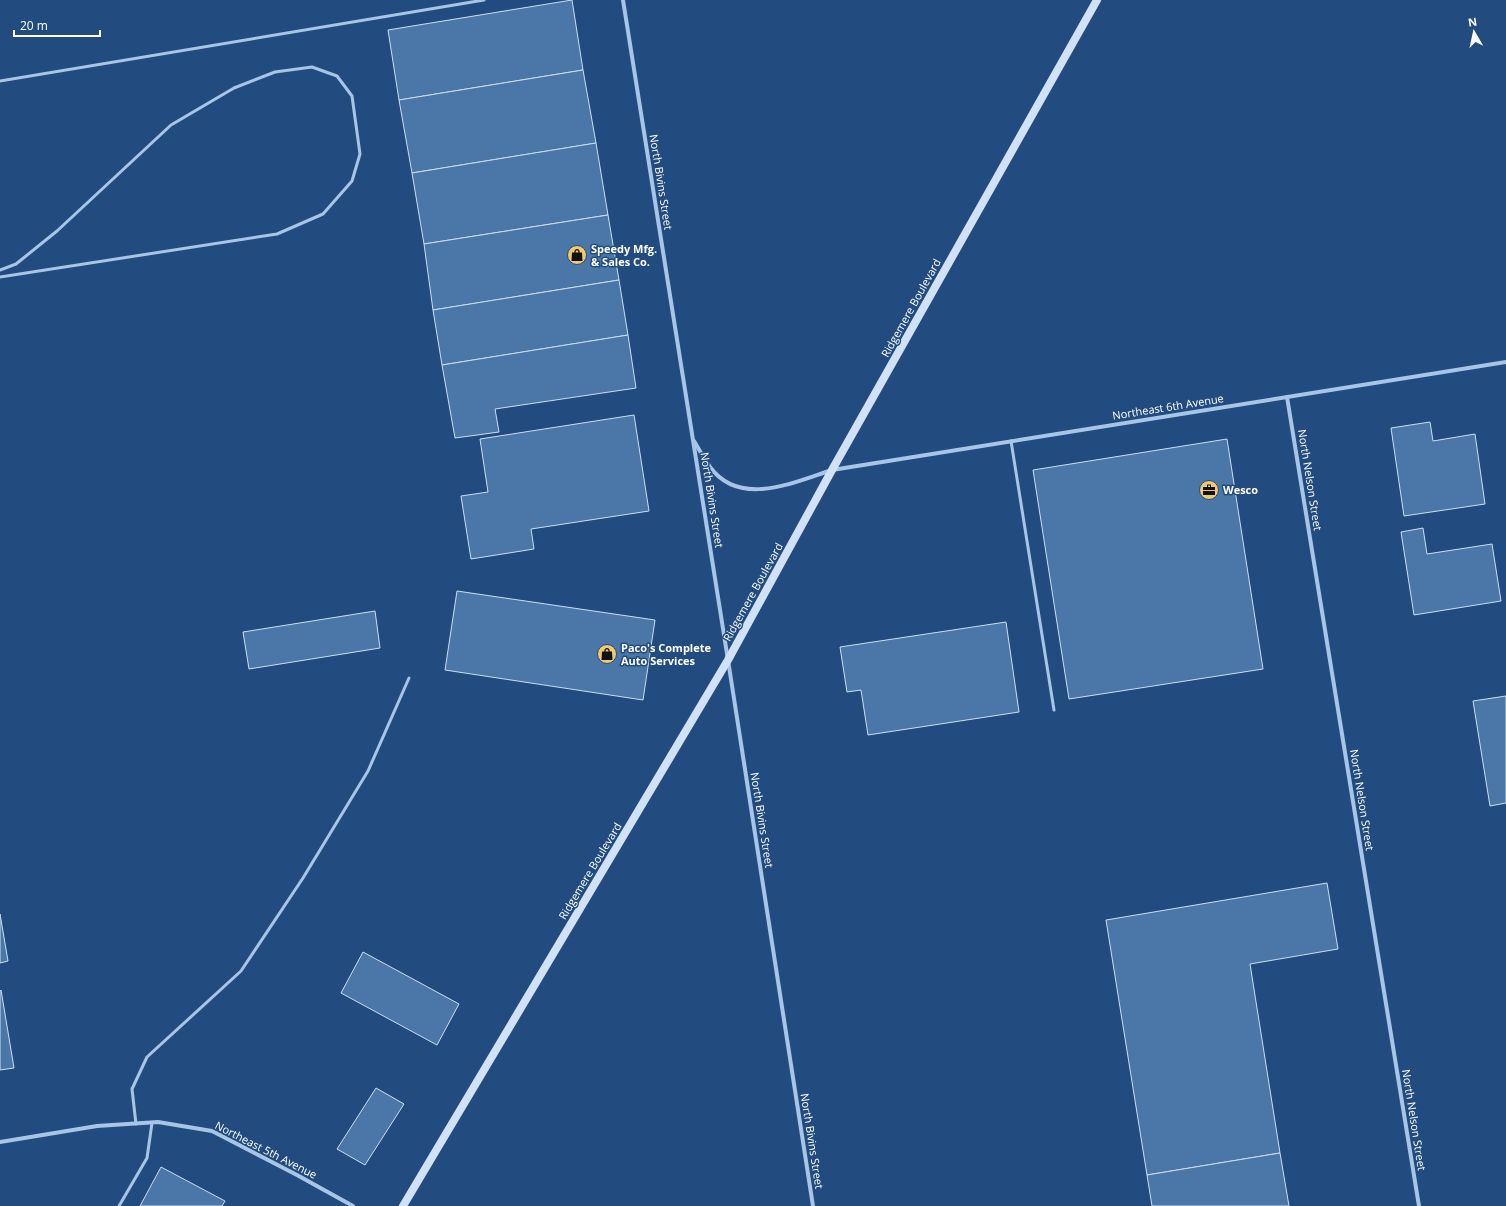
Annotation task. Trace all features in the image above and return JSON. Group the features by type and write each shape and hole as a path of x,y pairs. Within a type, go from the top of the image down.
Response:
{"main road":[{"name":"Ridgemere Boulevard","path":"403,1206 728,660 832,470 1097,0"}],"street":[{"name":"North Bivins Street","path":"623,0 813,1206"},
{"name":"Northeast 6th Avenue","path":"832,470 1506,362"},
{"name":"North Nelson Street","path":"1287,397 1419,1206"},
{"name":"North Bivins Street","path":"693,438 710,468 724,481 745,489 766,490 832,470"},
{"name":"Northeast 5th Avenue","path":"0,1142 97,1126 158,1122 212,1131 353,1206"}],"lane":[{"path":"0,81 484,0"},
{"path":"0,270 16,264 57,231 171,125 234,88 275,72 312,67 337,76 352,96 360,154 352,181 323,214 277,234 0,277"},
{"path":"1011,441 1054,710"},
{"path":"136,1124 132,1089 147,1057 241,971 303,878 368,771 409,678"},
{"path":"119,1206 147,1158 152,1123"}],"building":[{"path":"572,0 583,70 399,100 388,30"},
{"path":"583,70 596,143 412,173 399,100"},
{"path":"596,143 608,215 424,244 412,173"},
{"path":"608,215 619,280 433,310 424,244"},
{"path":"619,280 628,335 442,365 433,310"},
{"path":"628,335 636,388 495,409 499,432 455,438 442,365"},
{"path":"634,415 649,511 531,529 534,549 471,559 461,496 488,492 480,439"},
{"path":"1430,422 1433,441 1475,434 1485,504 1404,516 1391,428"},
{"path":"1227,439 1263,669 1069,699 1033,470"},
{"path":"1423,528 1427,554 1492,544 1501,601 1414,615 1401,532"},
{"path":"457,591 655,620 643,700 445,670"},
{"path":"375,611 380,648 249,669 243,632"},
{"path":"1006,622 1019,712 868,735 861,690 847,692 840,647"},
{"path":"1506,696 1506,803 1490,806 1473,701"},
{"path":"1327,883 1338,949 1250,964 1280,1153 1147,1175 1106,920"},
{"path":"0,914 8,961 0,963"},
{"path":"363,952 459,1004 437,1045 341,993"},
{"path":"1,990 14,1068 0,1070 0,991"},
{"path":"376,1088 404,1104 365,1165 337,1149"},
{"path":"1280,1153 1289,1206 1152,1206 1147,1175"},
{"path":"161,1167 225,1201 222,1206 140,1206"}],"place":[{"name":"Speedy Mfg. & Sales Co.","path":"577,255"},
{"name":"Wesco","path":"1209,490"},
{"name":"Paco's Complete Auto Services","path":"607,654"}]}
